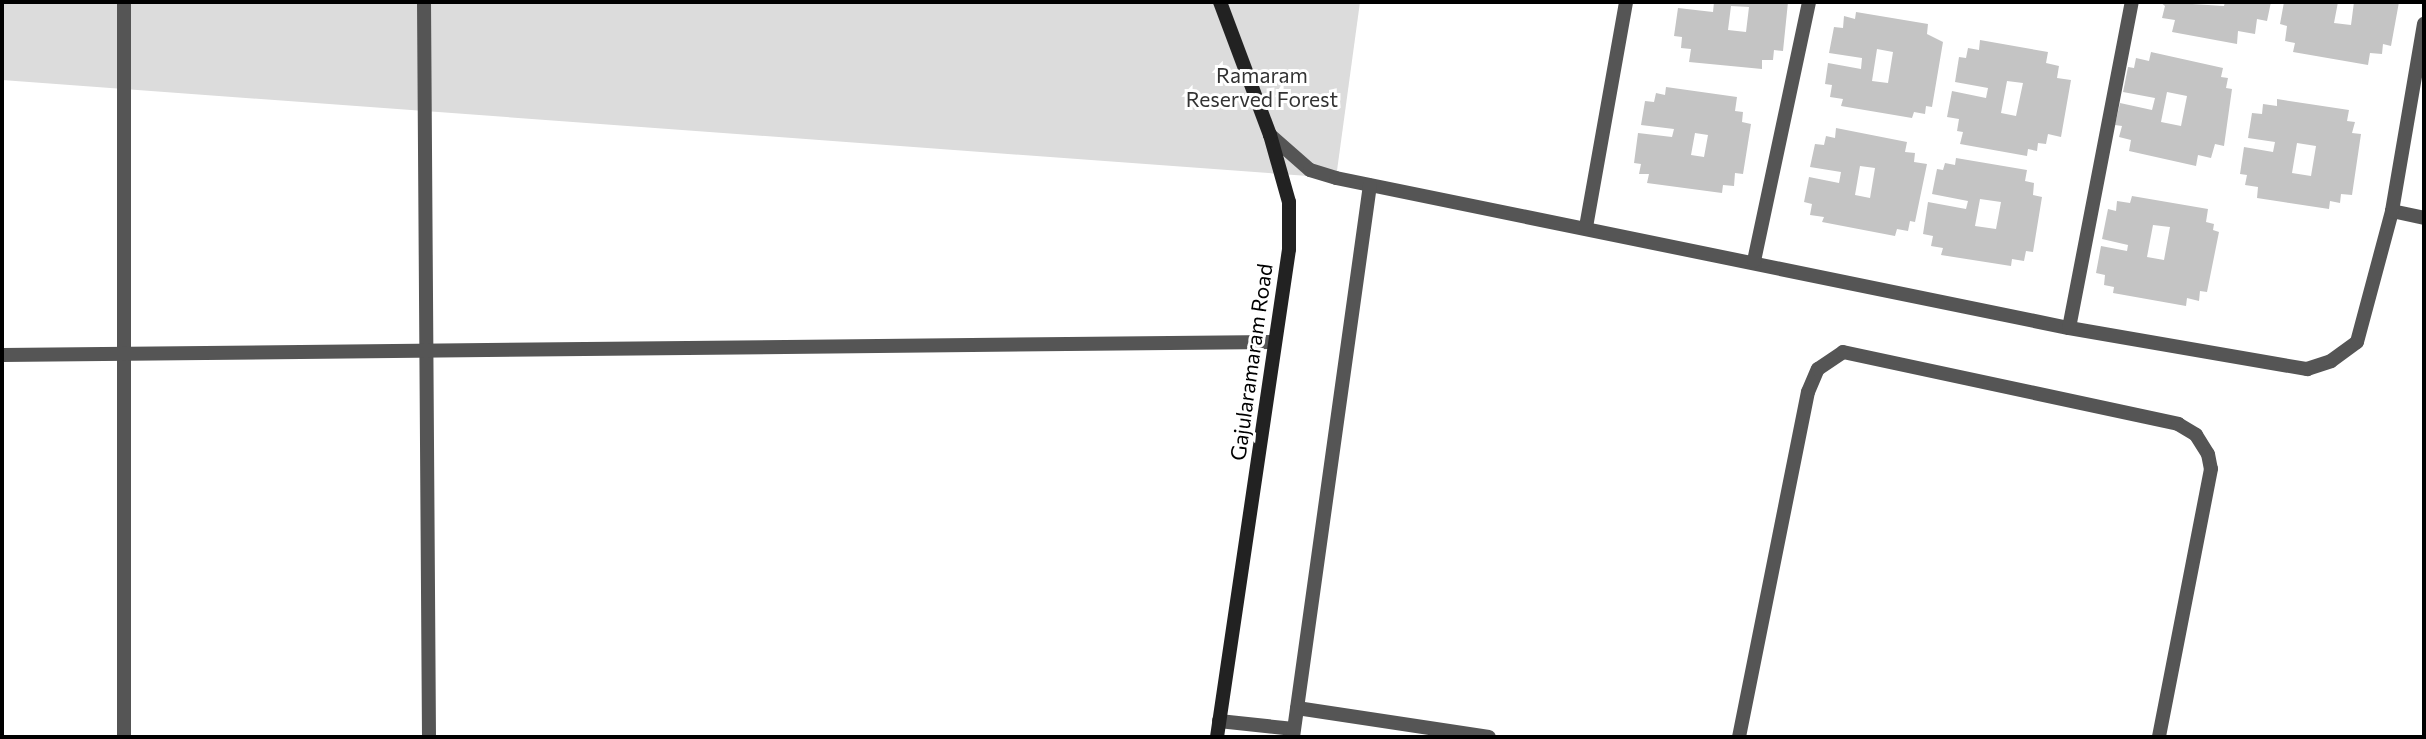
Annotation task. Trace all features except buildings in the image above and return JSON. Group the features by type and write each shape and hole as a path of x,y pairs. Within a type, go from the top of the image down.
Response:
{"main road":[{"name":"Gajularamaram Road","path":"1217,737 1289,249 1289,202 1270,135 1220,2"}],"street":[{"path":"124,2 124,737"},
{"path":"424,2 429,737"},
{"path":"1586,227 1626,2"},
{"path":"1754,261 1809,2"},
{"path":"2069,328 2132,2"},
{"path":"1270,135 1310,170 1370,185 1754,261 2069,328 2307,369 2331,361 2357,342 2392,211 2424,24"},
{"path":"1219,721 1293,733 1370,185"},
{"path":"2392,211 2424,218"},
{"path":"2,355 1275,342"},
{"path":"1740,737 1808,392 1818,369 1843,352 2178,424 2196,435 2208,454 2211,469 2159,737"},
{"path":"1297,708 1489,737"}],"green space":[{"name":"Ramaram Reserved Forest","path":"2,2 1360,2 1336,178 2,80"}]}
